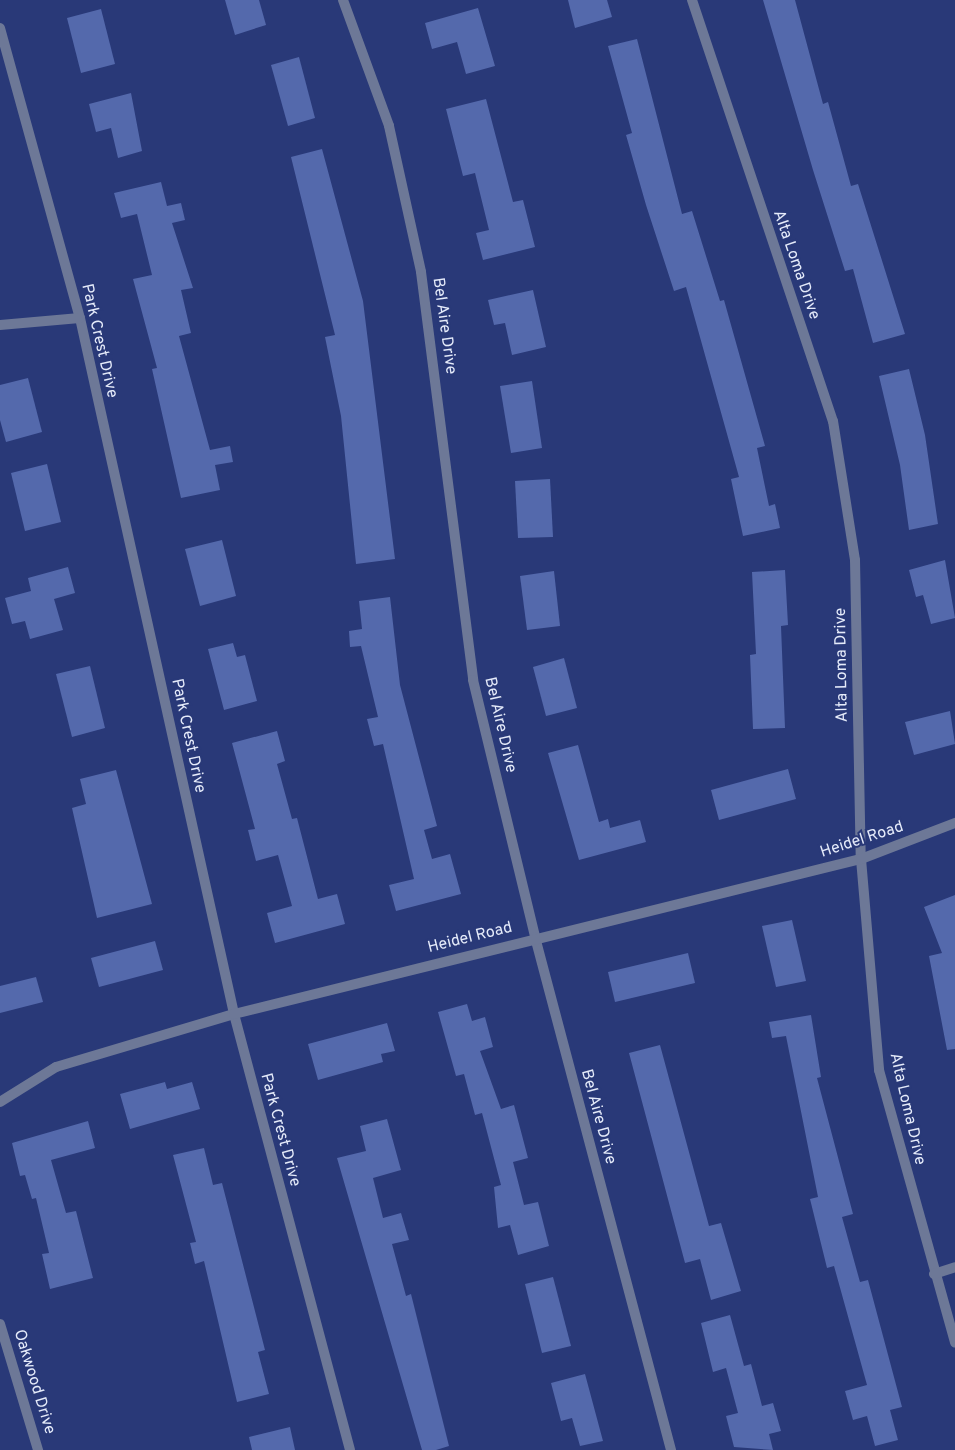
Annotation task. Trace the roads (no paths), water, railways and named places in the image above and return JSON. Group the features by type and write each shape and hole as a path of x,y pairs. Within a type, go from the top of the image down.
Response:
{"street":[{"name":"Bel Aire Drive","path":"343,0 389,126 421,272 473,680 535,937 671,1450"},
{"name":"Alta Loma Drive","path":"692,0 833,421 855,560 861,859 879,1070 934,1274 955,1343"},
{"name":"Park Crest Drive","path":"0,28 80,318 234,1014 350,1450"},
{"path":"0,325 80,318"},
{"name":"Heidel Road","path":"0,1102 56,1067 234,1014 535,937 861,859 955,823"},
{"path":"934,1274 955,1267"},
{"name":"Oakwood Drive","path":"0,1324 36,1450"}]}
